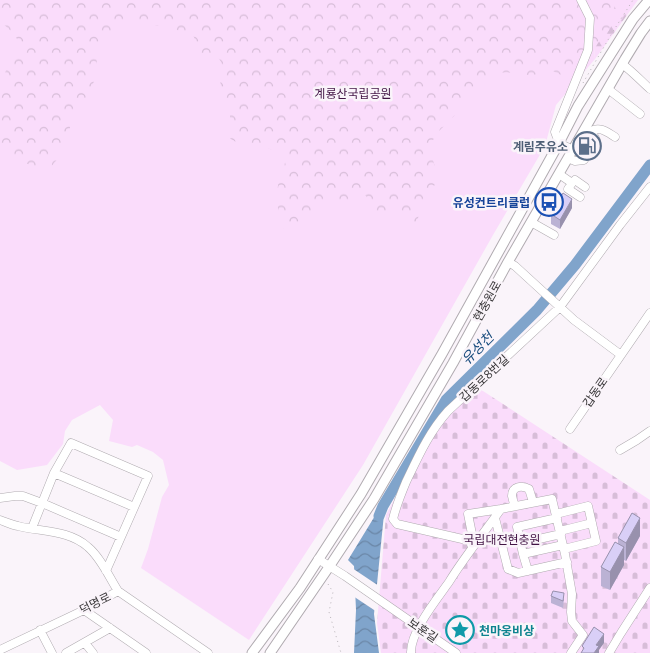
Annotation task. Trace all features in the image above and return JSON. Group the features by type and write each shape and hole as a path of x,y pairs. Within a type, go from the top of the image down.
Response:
{"main road":[{"name":"현충원로","path":"252,653 300,588 371,477 442,354 578,106 633,19 649,0"},
{"name":"현충원로","path":"270,653 374,499 453,363 531,222 588,129 622,64 648,27"}],"street":[{"name":"현충원로","path":"559,143 555,132 588,50 590,18 582,0"},
{"path":"622,64 650,89"},
{"path":"608,89 640,114"},
{"path":"559,143 571,154 575,161 584,160 596,140 588,129"},
{"path":"588,129 602,129 615,137"},
{"path":"559,174 572,183"},
{"path":"580,197 568,188 575,180 585,187"},
{"name":"갑동로8번길","path":"471,545 459,539 397,524 393,518 395,508 416,459 439,421 448,411 559,306 650,187"},
{"path":"531,222 554,235"},
{"path":"508,262 515,266 574,320 620,355"},
{"name":"갑동로","path":"570,429 650,313"},
{"path":"620,450 650,430"},
{"path":"32,528 54,473 71,443 148,476 106,571"},
{"path":"54,473 134,507"},
{"path":"514,506 513,492 520,486 529,489 533,502"},
{"path":"0,498 23,496 121,537"},
{"path":"471,545 472,534 468,514 552,499 567,562 572,594 572,621 583,636 571,653"},
{"path":"523,554 596,541 588,506 517,527 523,554 528,571"},
{"path":"411,653 411,648 419,628 471,545 482,536 502,509"},
{"path":"495,518 508,569 518,573 567,562"},
{"path":"0,520 18,526 65,534 89,547 98,557 118,592"},
{"path":"521,542 592,523"},
{"name":"보훈길","path":"318,559 456,653"},
{"path":"609,653 650,588"},
{"name":"덕명로","path":"0,650 118,592 208,653"},
{"path":"84,610 146,653"},
{"path":"66,653 110,628"},
{"path":"40,630 52,653"},
{"path":"85,643 92,653"}],"path":[{"path":"579,89 633,0"},
{"path":"328,584 333,592 329,612 341,653"}],"green space":[{"name":"유성컨트리클럽","path":"0,0 591,0 595,59 556,105 545,146 363,465 249,640 141,568 162,497 169,485 163,460 153,452 137,445 132,447 109,441 113,420 100,405 72,420 65,431 63,444 47,465 17,470 0,461"},
{"name":"계룡산국립공원","path":"0,0 629,0 615,5 609,30 598,43 588,60 580,68 574,67 571,72 565,75 548,69 533,75 498,73 439,131 430,149 437,173 437,181 424,203 416,223 412,227 407,226 403,212 400,209 381,216 374,215 370,210 366,196 361,194 344,204 316,207 296,225 288,229 283,228 281,224 277,197 278,185 285,163 284,156 279,151 237,142 230,138 228,132 230,113 221,94 222,67 219,59 214,55 203,55 197,48 194,37 190,34 170,28 131,23 118,31 99,53 95,78 90,93 74,110 65,149 51,167 44,168 31,165 0,148 0,84 16,48 17,39 0,21"},
{"path":"591,0 638,0 595,59"},
{"name":"국립대전현충원","path":"464,384 483,391 650,500 650,653 381,653 377,623 386,515 432,427"}],"water":[{"path":"384,501 388,505 384,514 374,614 379,653 354,653 356,610 354,566 348,560"}],"pier":[{"path":"352,568 379,586 377,612 353,596"}],"building":[{"path":"563,193 572,199 560,220 551,214"},
{"path":"632,513 640,518 626,543 618,538"},
{"path":"615,542 624,547 610,572 601,567"},
{"path":"553,591 564,593 563,601 551,596"},
{"path":"594,627 604,634 596,645 599,646 594,653 581,653 584,648 582,646"}],"waterway":[{"name":"유성천","path":"379,516 383,506 446,400 537,310 575,265 650,165"}],"place":[{"name":"계림주유소","path":"587,146"},
{"name":"유성컨트리클럽","path":"549,202"},
{"name":"천마웅비상","path":"460,630"}]}
